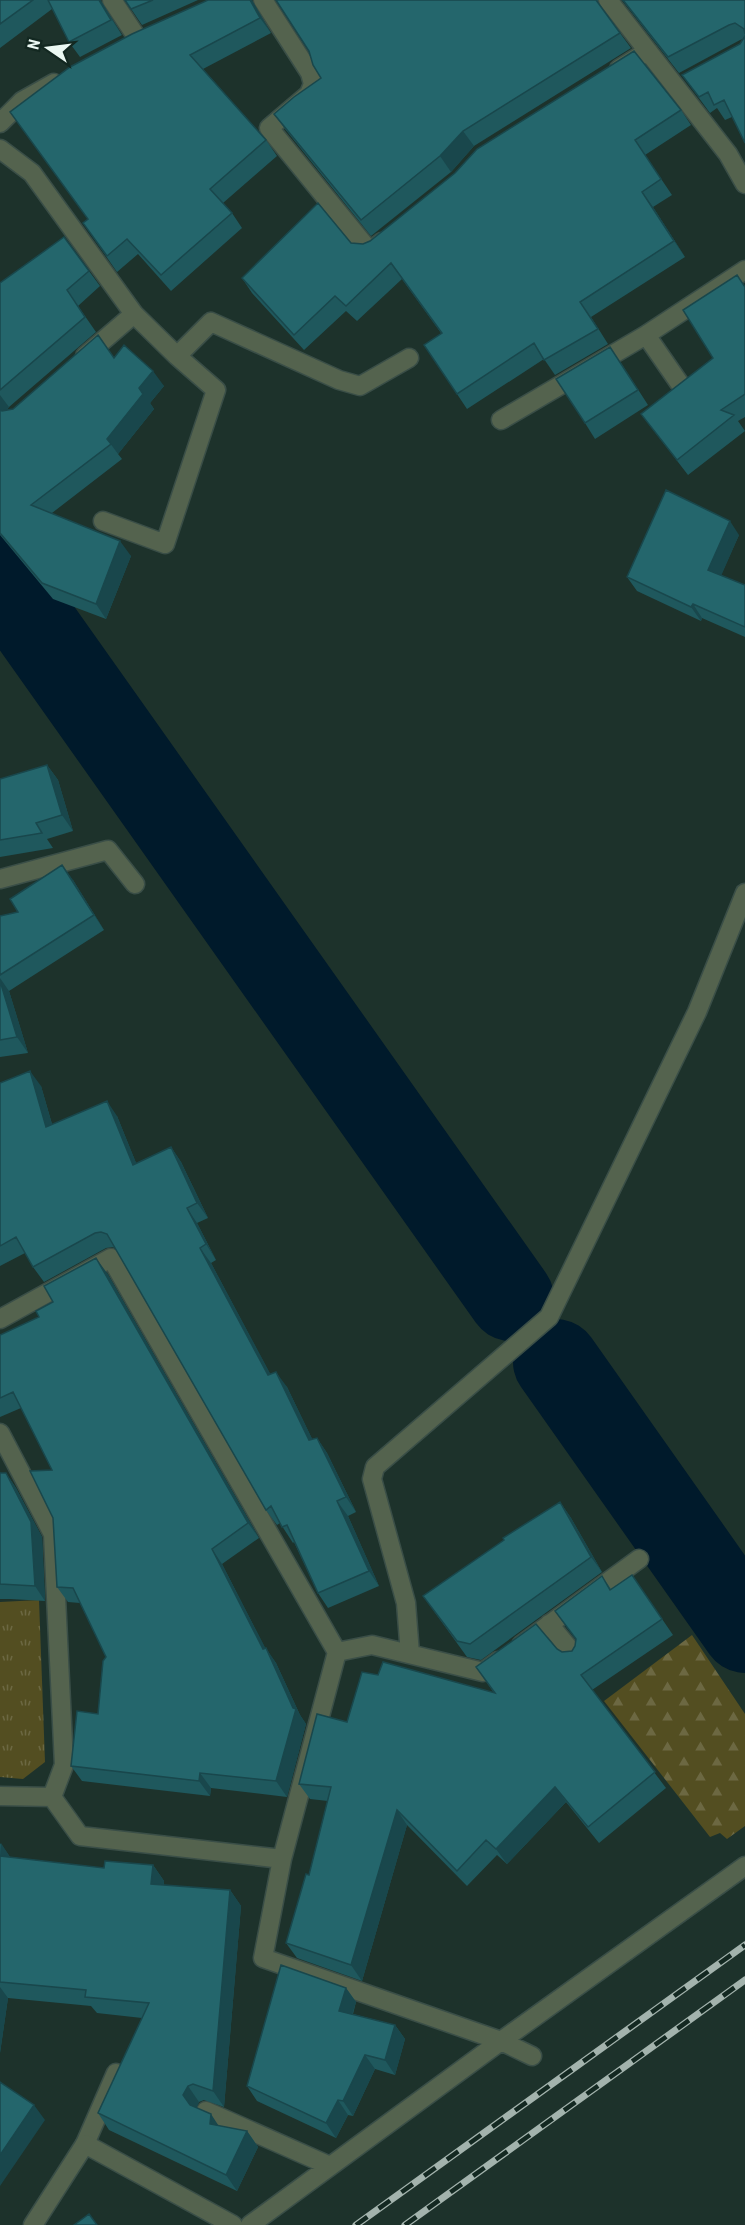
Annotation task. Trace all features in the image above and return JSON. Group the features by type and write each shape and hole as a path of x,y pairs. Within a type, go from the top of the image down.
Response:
{"street":[{"path":"112,0 132,42 157,30"},
{"path":"263,0 310,73 313,84 309,94 269,128 367,248 374,248 393,233"},
{"path":"608,0 728,154 745,184"},
{"path":"607,77 648,51"},
{"path":"0,123 22,101 74,73"},
{"path":"676,87 696,76"},
{"path":"0,149 32,173 134,314 216,390 165,544 104,521"},
{"path":"501,420 646,335 745,270"},
{"path":"70,369 134,314"},
{"path":"177,356 211,322 339,380 360,386 409,358"},
{"path":"646,335 682,387"},
{"path":"0,879 108,850 135,884"},
{"path":"410,1654 406,1604 372,1479 375,1467 549,1317 697,1012 745,893"},
{"path":"0,1319 111,1258 337,1652 282,1859 263,1958 501,2040 532,2056"},
{"path":"0,1433 53,1534 64,1765 52,1797"},
{"path":"337,1652 372,1646 483,1672 639,1559"},
{"path":"549,1624 576,1657"},
{"path":"0,1796 52,1797"},
{"path":"52,1797 80,1836 282,1859"},
{"path":"250,2225 501,2040 745,1866"},
{"path":"33,2225 85,2144 116,2073"},
{"path":"206,2111 330,2166"},
{"path":"85,2144 233,2225"}],"green space":[{"path":"39,1600 45,1762 23,1779 0,1777 0,1602"},
{"path":"692,1635 745,1714 745,1826 727,1839 720,1833 710,1837 604,1701"}],"building":[{"path":"0,0 33,0 0,24"},
{"path":"48,0 99,0 111,20 69,42"},
{"path":"125,0 153,0 131,9"},
{"path":"208,0 250,0 260,18 190,55 266,140 210,189 232,213 161,275 127,239 107,256 83,223 88,219 10,112 70,67 132,34"},
{"path":"276,0 596,0 620,33 463,131 440,156 361,220 274,114 321,78 313,65 309,51"},
{"path":"623,0 745,0 745,34 744,29 735,23 668,57"},
{"path":"745,36 745,143 724,100 714,105 708,92 699,97 682,75 740,44"},
{"path":"634,51 681,110 635,140 661,179 642,192 674,241 580,302 598,329 544,360 534,343 457,394 424,345 442,333 391,263 346,306 335,296 294,335 242,278 318,203 351,243 363,244 370,241 455,173 477,149"},
{"path":"64,237 89,271 67,290 85,317 0,390 0,283"},
{"path":"737,275 745,287 745,394 721,410 734,415 677,460 641,414 713,358 683,310"},
{"path":"98,335 114,358 124,345 153,371 139,388 143,394 107,439 111,444 31,505 120,541 96,604 42,583 0,533 0,410 13,409"},
{"path":"610,347 638,390 585,423 556,379"},
{"path":"666,490 730,521 708,570 745,585 745,627 693,604 691,607 627,577"},
{"path":"47,765 62,815 36,823 42,833 0,840 0,779"},
{"path":"62,865 94,915 0,975 0,916 18,912 10,899"},
{"path":"0,981 17,1037 0,1040"},
{"path":"30,1071 46,1127 107,1101 133,1165 171,1147 197,1203 187,1208 206,1244 200,1248 268,1375 276,1372 309,1440 317,1438 346,1497 337,1501 369,1571 318,1593 287,1525 282,1527 271,1506 266,1510 107,1234 95,1233 33,1267 16,1237 0,1246 0,1083"},
{"path":"96,1258 248,1523 212,1549 263,1649 266,1648 293,1708 296,1709 276,1781 200,1773 199,1781 71,1766 77,1711 98,1714 103,1661 106,1657 73,1588 57,1587 53,1518 30,1471 52,1470 13,1392 0,1398 0,1335 39,1317 36,1311 53,1302 44,1286"},
{"path":"0,1473 6,1473 31,1522 35,1586 0,1584"},
{"path":"560,1502 591,1557 470,1644 457,1641 423,1596 504,1540 503,1538"},
{"path":"632,1575 662,1619 581,1675 655,1772 588,1827 555,1787 496,1849 486,1840 457,1871 397,1810 351,1965 286,1943 306,1874 309,1875 331,1787 299,1784 317,1714 347,1722 362,1672 378,1675 383,1662 495,1693 476,1667 536,1624 557,1649 562,1652 572,1651 576,1639 555,1611 602,1576 610,1590"},
{"path":"0,1856 104,1868 105,1861 153,1865 151,1884 230,1890 213,2091 193,2084 188,2086 183,2095 190,2105 211,2114 210,2124 247,2131 226,2175 98,2113 149,2003 85,1997 86,1990 0,1982"},
{"path":"281,1965 346,1988 339,2011 395,2025 385,2060 365,2055 343,2101 338,2100 326,2123 247,2086"},
{"path":"0,2082 34,2105 0,2155"},
{"path":"89,2214 97,2225 74,2225"}],"waterway":[{"path":"0,576 511,1298"},
{"path":"556,1362 745,1630"}],"railway":[{"path":"356,2225 745,1945"},
{"path":"405,2225 745,1980"}]}
